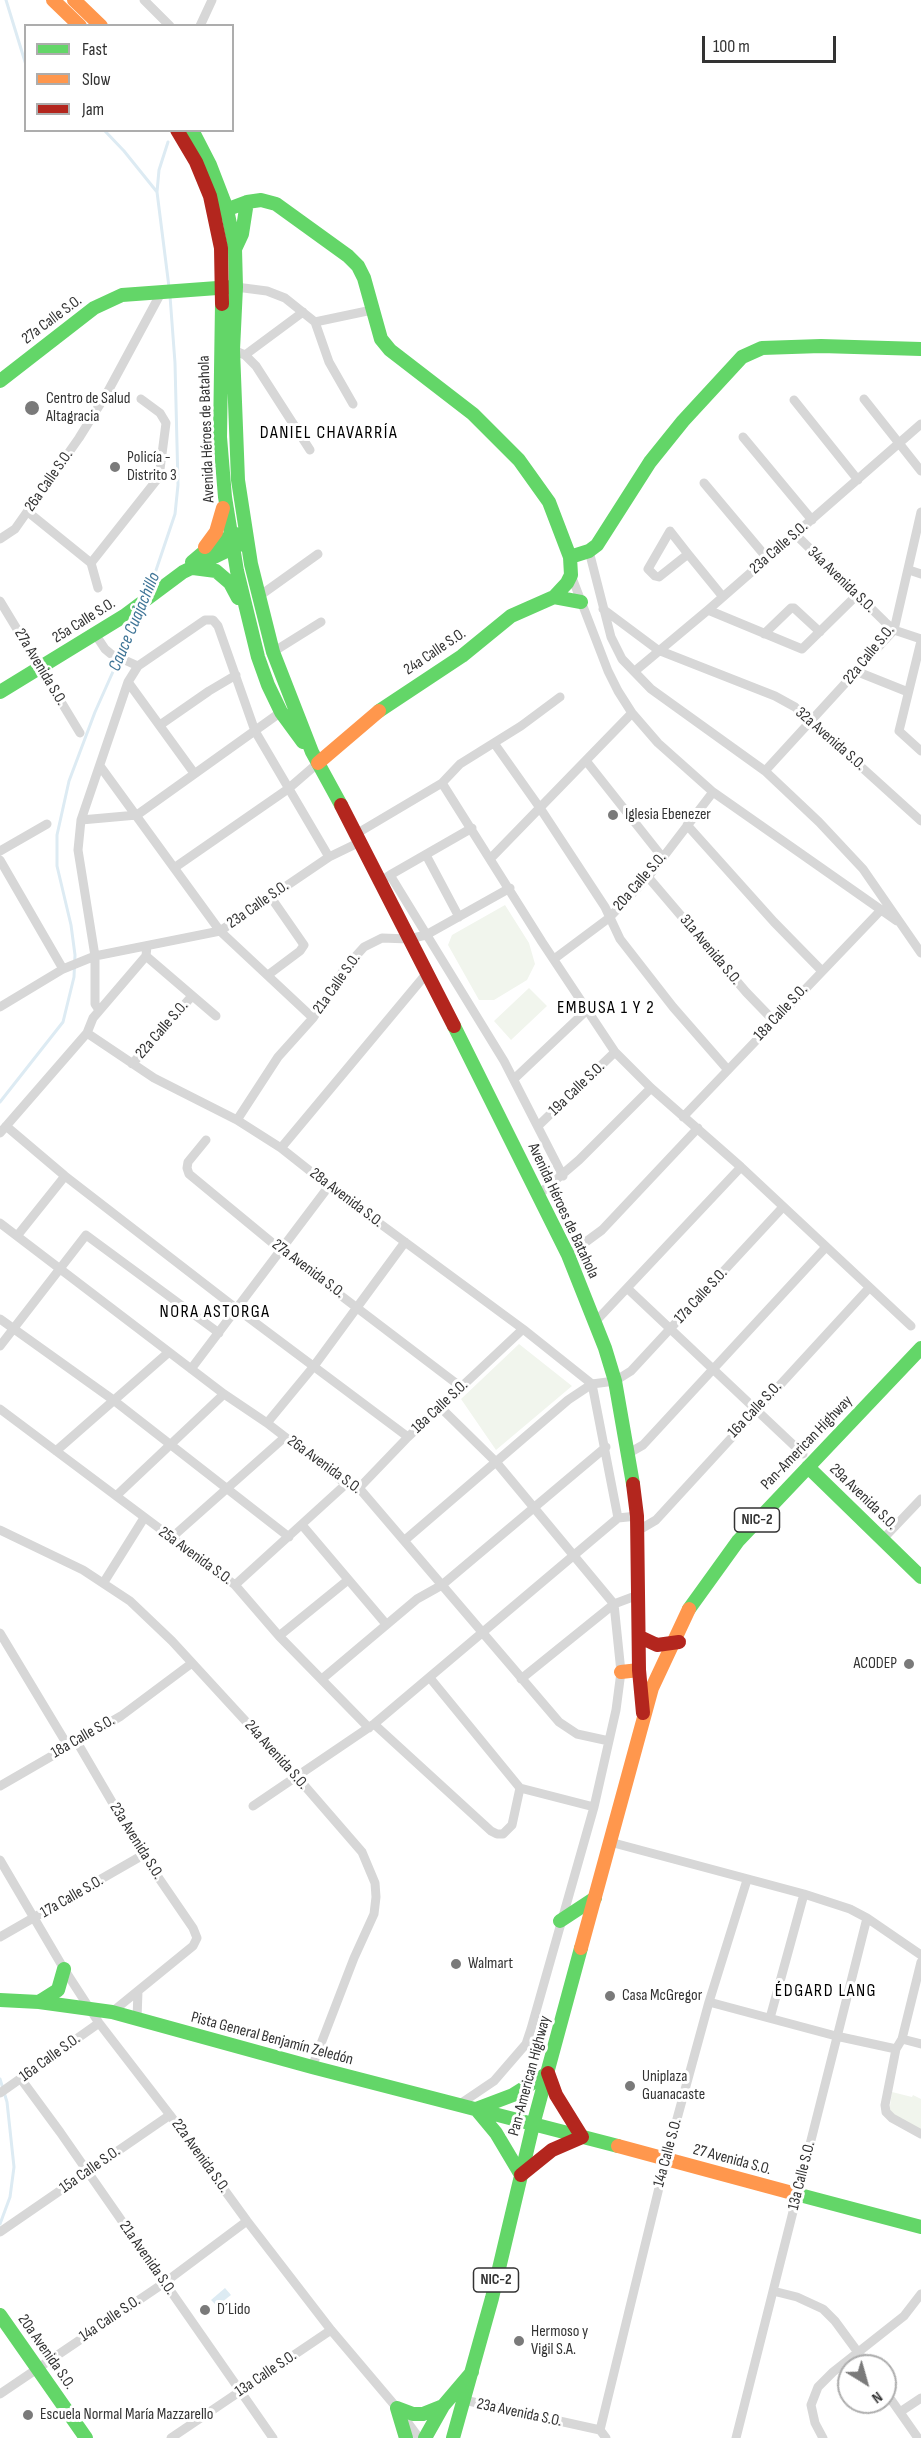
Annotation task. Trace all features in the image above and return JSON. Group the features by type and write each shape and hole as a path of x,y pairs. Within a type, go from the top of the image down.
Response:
{"main road":[{"path":"53,0 78,24"},
{"path":"74,0 99,24"},
{"name":"Avenida Héroes de Batahola","path":"183,132 210,165 221,211 235,249 229,287 220,436 231,542 258,657 281,712 315,758"},
{"path":"221,211 261,200 276,204 348,256 358,266 364,278 381,339 390,350 473,414 519,460 549,502 570,557 571,574"},
{"path":"235,249 242,234 247,202"},
{"name":"Avenida Héroes de Batahola","path":"221,211 223,266 229,287 239,353 238,480 258,597 273,652 315,758 358,838 385,878 409,939 568,1255 596,1322 615,1381 638,1523 639,1670 644,1724"},
{"name":"27a Calle S.O.","path":"0,381 94,308 122,295 229,287"},
{"path":"570,557 589,551 605,535 627,495 650,462 683,421 742,357 762,348 821,346 921,349"},
{"path":"200,554 216,532 225,497"},
{"name":"25a Calle S.O.","path":"187,570 200,554 246,537"},
{"name":"25a Calle S.O.","path":"0,692 124,616 187,570 231,542"},
{"path":"187,570 207,569 224,577 246,613"},
{"name":"24a Calle S.O.","path":"315,758 373,715 462,656 511,616 554,597 567,584 571,574"},
{"path":"554,597 581,602"},
{"name":"Pan-American Highway","path":"454,2436 492,2298 533,2125 610,1842 644,1724 676,1643 727,1571 809,1465 921,1348"},
{"name":"Pan-American Highway","path":"809,1465 921,1364"},
{"name":"29a Avenida S.O.","path":"809,1465 921,1577"},
{"path":"639,1637 657,1645 676,1643"},
{"path":"621,1672 639,1670"},
{"path":"560,1921 595,1898"},
{"path":"39,2002 50,1997 57,1990 62,1981 64,1969"},
{"name":"Pista General Benjamín Zeledón","path":"0,2000 87,2007 112,2012 533,2125"},
{"path":"548,2073 556,2095 582,2137 552,2150 521,2175 500,2140 476,2109 513,2095 548,2073"},
{"name":"27 Avenida S.O.","path":"533,2125 750,2180 798,2196 887,2217 921,2228"},
{"name":"20a Avenida S.O.","path":"0,2315 86,2438"},
{"path":"428,2438 443,2406 471,2373"},
{"path":"397,2409 413,2414 423,2414 443,2406"},
{"path":"397,2409 406,2438"},
{"path":"428,2438 442,2433 454,2436"}],"street":[{"path":"144,0 168,24"},
{"path":"201,24 212,0"},
{"path":"229,287 267,291 285,298 315,322 329,362 352,405"},
{"name":"26a Calle S.O.","path":"0,539 15,529 28,512 107,393 168,291"},
{"path":"315,322 372,310"},
{"path":"303,312 239,353 256,366 310,450"},
{"path":"91,563 159,477 166,423 160,413 141,399"},
{"path":"864,399 921,471"},
{"path":"794,400 858,480"},
{"name":"23a Calle S.O.","path":"635,671 921,424"},
{"path":"743,437 812,520"},
{"path":"704,483 767,558"},
{"path":"28,512 91,563 98,588"},
{"name":"22a Calle S.O.","path":"765,771 894,630 921,513"},
{"path":"688,554 659,577 648,569 670,531 723,597"},
{"name":"34a Avenida S.O.","path":"795,534 856,596 894,630 921,640"},
{"path":"589,551 611,637 622,659 651,688 765,771 819,822 863,869 921,953"},
{"path":"258,597 318,554"},
{"path":"909,570 921,574"},
{"path":"571,574 608,671 632,713 684,768 713,792 903,925"},
{"path":"708,610 802,649 856,596"},
{"name":"27a Avenida S.O.","path":"0,601 80,733"},
{"path":"764,634 788,609 794,608 820,632"},
{"name":"32a Avenida S.O.","path":"603,609 658,650 775,696 795,707 921,821"},
{"path":"99,1010 95,1004 95,956 78,850 81,820 128,682 138,666 205,620 213,620 218,626 255,731 329,857"},
{"path":"273,652 321,622"},
{"path":"95,634 105,650 138,666"},
{"path":"921,640 899,730 921,751"},
{"path":"858,672 908,692"},
{"path":"160,725 209,690 236,675"},
{"path":"128,682 194,774"},
{"name":"23a Calle S.O.","path":"0,1007 66,968 95,956 147,951 220,931 442,783 460,764 521,726 560,697"},
{"path":"81,820 137,815 281,712"},
{"path":"491,858 632,713"},
{"path":"494,743 605,907 620,939 673,1007 728,1070"},
{"path":"174,868 288,789 315,758"},
{"path":"586,762 663,858"},
{"path":"100,766 220,931 313,1018"},
{"path":"442,783 615,1052 651,1088 741,1167 911,1326"},
{"name":"20a Calle S.O.","path":"554,959 609,918 648,877 713,792"},
{"path":"0,851 47,824"},
{"path":"687,825 774,922 821,970"},
{"path":"472,828 385,878 426,935 514,1079 562,1176"},
{"path":"426,855 459,917"},
{"path":"0,860 66,968"},
{"name":"31a Avenida S.O.","path":"648,877 746,992 774,1021"},
{"name":"21a Calle S.O.","path":"237,1120 278,1057 313,1018 345,968 364,947 382,938 409,939 426,935 510,888"},
{"path":"268,975 300,951 304,945 270,896"},
{"name":"18a Calle S.O.","path":"683,1117 821,970 881,910"},
{"path":"216,1016 192,996 147,951 93,1018 87,1033 3,1130 408,1437"},
{"path":"281,1148 427,973"},
{"name":"22a Calle S.O.","path":"132,1065 192,996"},
{"path":"514,1079 587,1010"},
{"name":"28a Avenida S.O.","path":"87,1033 132,1065 237,1120 281,1148 592,1383"},
{"name":"19a Calle S.O.","path":"538,1126 615,1052"},
{"path":"538,1195 562,1176 651,1088"},
{"path":"568,1255 602,1230 698,1128"},
{"name":"27a Avenida S.O.","path":"206,1140 188,1162 189,1174 280,1250 461,1387"},
{"path":"596,1322 741,1167"},
{"path":"17,1236 65,1176"},
{"path":"191,1369 329,1186"},
{"name":"17a Calle S.O.","path":"615,1381 631,1371 783,1207"},
{"name":"26a Avenida S.O.","path":"0,1223 224,1394 267,1423 346,1484 359,1488 521,1679 567,1729 577,1734 609,1741"},
{"path":"0,1346 86,1235 219,1333"},
{"path":"267,1423 314,1366 405,1242"},
{"path":"628,1454 643,1445 826,1247"},
{"path":"627,1288 671,1328 809,1465"},
{"name":"16a Calle S.O.","path":"638,1523 656,1520 869,1288"},
{"path":"0,1319 112,1399 289,1538"},
{"name":"18a Calle S.O.","path":"359,1488 408,1437 523,1329"},
{"path":"56,1450 112,1399 169,1352"},
{"path":"405,1540 568,1400 592,1383 615,1381"},
{"path":"592,1383 618,1518"},
{"path":"116,1496 224,1394"},
{"path":"440,1407 496,1462 614,1604 621,1672 594,1807 526,2044 494,2081 460,2104"},
{"name":"25a Avenida S.O.","path":"0,1409 170,1539 235,1585 279,1636 322,1679 371,1726 491,1831 503,1834 508,1831 512,1825 520,1788"},
{"path":"170,1539 285,1437"},
{"path":"322,1679 417,1599 442,1585 606,1447"},
{"path":"235,1585 346,1484"},
{"path":"883,1539 921,1499"},
{"path":"104,1582 144,1518"},
{"path":"618,1518 638,1523"},
{"path":"253,1806 371,1726 618,1518"},
{"path":"302,1526 386,1624"},
{"name":"24a Avenida S.O.","path":"0,1530 104,1582 130,1601 192,1663 297,1777 362,1852 375,1882 374,1914 354,1958 312,2067"},
{"path":"279,1636 348,1580"},
{"path":"521,1679 614,1604 638,1594"},
{"name":"23a Avenida S.O.","path":"0,1633 143,1855 193,1928 197,1938 192,1946 138,1991"},
{"name":"18a Calle S.O.","path":"0,1786 129,1710 192,1663"},
{"path":"430,1678 520,1788 594,1807"},
{"path":"610,1842 804,1894 850,1909 921,1955"},
{"name":"17a Calle S.O.","path":"0,1937 143,1855"},
{"name":"22a Avenida S.O.","path":"0,1860 87,2007 170,2115 247,2221 331,2330 419,2438"},
{"name":"14a Calle S.O.","path":"603,2434 666,2159 709,2002 747,1880"},
{"path":"770,2018 804,1894"},
{"name":"13a Calle S.O.","path":"736,2436 867,1918"},
{"path":"921,1962 902,2039 896,2049 885,2105 886,2112 892,2118 921,2134"},
{"path":"112,2012 138,1991"},
{"path":"137,2019 138,1991"},
{"path":"709,2002 836,2036 896,2049"},
{"name":"16a Calle S.O.","path":"1,2093 99,2023"},
{"path":"902,2039 921,2044"},
{"name":"21a Avenida S.O.","path":"21,2079 273,2438"},
{"name":"15a Calle S.O.","path":"0,2232 170,2115"},
{"name":"14a Calle S.O.","path":"0,2394 164,2283 247,2221"},
{"path":"773,2291 797,2297 823,2309 859,2353"},
{"path":"823,2438 815,2422 811,2405 818,2387 832,2372 904,2316 921,2294"},
{"name":"13a Calle S.O.","path":"171,2438 331,2330"},
{"path":"900,2412 921,2398"},
{"name":"23a Avenida S.O.","path":"464,2400 603,2434"},
{"path":"897,2408 918,2438"}],"shaded area":[{"path":"505,905 529,943 535,964 527,980 494,1000 479,1000 448,945 452,935"},
{"path":"529,988 547,1006 511,1040 494,1021"},
{"path":"519,1344 572,1386 496,1450 461,1399"},
{"path":"892,2092 912,2097 913,2095 921,2099 921,2130 889,2113"},
{"path":"225,2288 231,2295 217,2306 211,2300"}],"waterway":[{"name":"Cauce Cuajachillo","path":"6,0 24,58"},
{"name":"Cauce Cuajachillo","path":"106,132 157,192"},
{"name":"Cauce Cuajachillo","path":"168,142 159,170 157,192 169,287"},
{"name":"Cauce Cuajachillo","path":"149,591 175,514 178,485 175,363 170,296"},
{"name":"Cauce Cuajachillo","path":"0,1102 63,1022 74,977 75,955 71,925 57,866 57,835 69,781 95,712 140,611"},
{"name":"Cauce Cuajachillo","path":"0,2079 7,2102 14,2167 10,2197 0,2224"}],"traffic: fast":[{"path":"193,132 210,165 227,209 235,249 233,350 238,480 251,564 273,652 312,752 341,805"},
{"path":"215,214 247,202 261,200 276,204 348,256 358,266 364,278 381,339 390,350 473,414 519,460 549,502 570,557 571,575 554,597 511,616 462,656 379,711"},
{"path":"235,249 242,234 247,202"},
{"path":"0,381 94,308 122,295 231,287"},
{"path":"222,304 220,437 225,497 237,571 258,657 268,685 281,712 303,742"},
{"path":"570,557 589,551 597,545 650,462 683,421 742,357 762,348 821,346 921,349"},
{"path":"192,562 211,546 236,534"},
{"path":"0,692 124,616 183,572 239,545"},
{"path":"193,568 216,571 230,583 238,598"},
{"path":"554,597 581,602"},
{"path":"454,1026 568,1255 605,1348 615,1381 633,1484"},
{"path":"689,1609 738,1541 921,1348"},
{"path":"808,1467 921,1577"},
{"path":"560,1921 595,1898"},
{"path":"453,2438 492,2298 533,2125 581,1948"},
{"path":"39,2002 58,1990 64,1969"},
{"path":"0,2000 39,2002 112,2012 312,2067 618,2146"},
{"path":"521,2175 496,2133 476,2109 513,2095 548,2073"},
{"path":"796,2194 921,2227"},
{"path":"0,2315 86,2438"},
{"path":"425,2438 443,2406 472,2372"},
{"path":"397,2408 413,2414 423,2414 443,2406"},
{"path":"397,2408 406,2438"}],"traffic: slow":[{"path":"53,0 78,24"},
{"path":"74,0 99,24"},
{"path":"205,547 216,532 223,508"},
{"path":"318,763 379,711"},
{"path":"581,1948 652,1688 689,1609"},
{"path":"621,1672 639,1670"},
{"path":"618,2146 796,2194"}],"traffic: jam":[{"path":"178,132 196,162 210,196 221,248 222,304"},
{"path":"341,805 454,1026"},
{"path":"633,1484 637,1516 639,1670 643,1713"},
{"path":"640,1637 657,1645 679,1642"},
{"path":"521,2175 552,2150 582,2137 556,2095 548,2073"}],"place":[{"name":"Centro de Salud Altagracia","path":"32,408"},
{"name":"Policía - Distrito 3","path":"115,467"},
{"name":"Iglesia Ebenezer","path":"613,815"},
{"name":"ACODEP","path":"909,1664"},
{"name":"Walmart","path":"456,1964"},
{"name":"Casa McGregor","path":"610,1996"},
{"name":"Uniplaza Guanacaste","path":"630,2086"},
{"name":"D´Lido","path":"205,2310"},
{"name":"Hermoso y Vigil S.A.","path":"519,2341"},
{"name":"Escuela Normal María Mazzarello","path":"28,2415"}],"district":[{"name":"DANIEL CHAVARRÍA","path":"329,433"},
{"name":"EMBUSA 1 Y 2","path":"606,1008"},
{"name":"NORA ASTORGA","path":"215,1312"},
{"name":"ÉDGARD LANG","path":"826,1991"}]}
